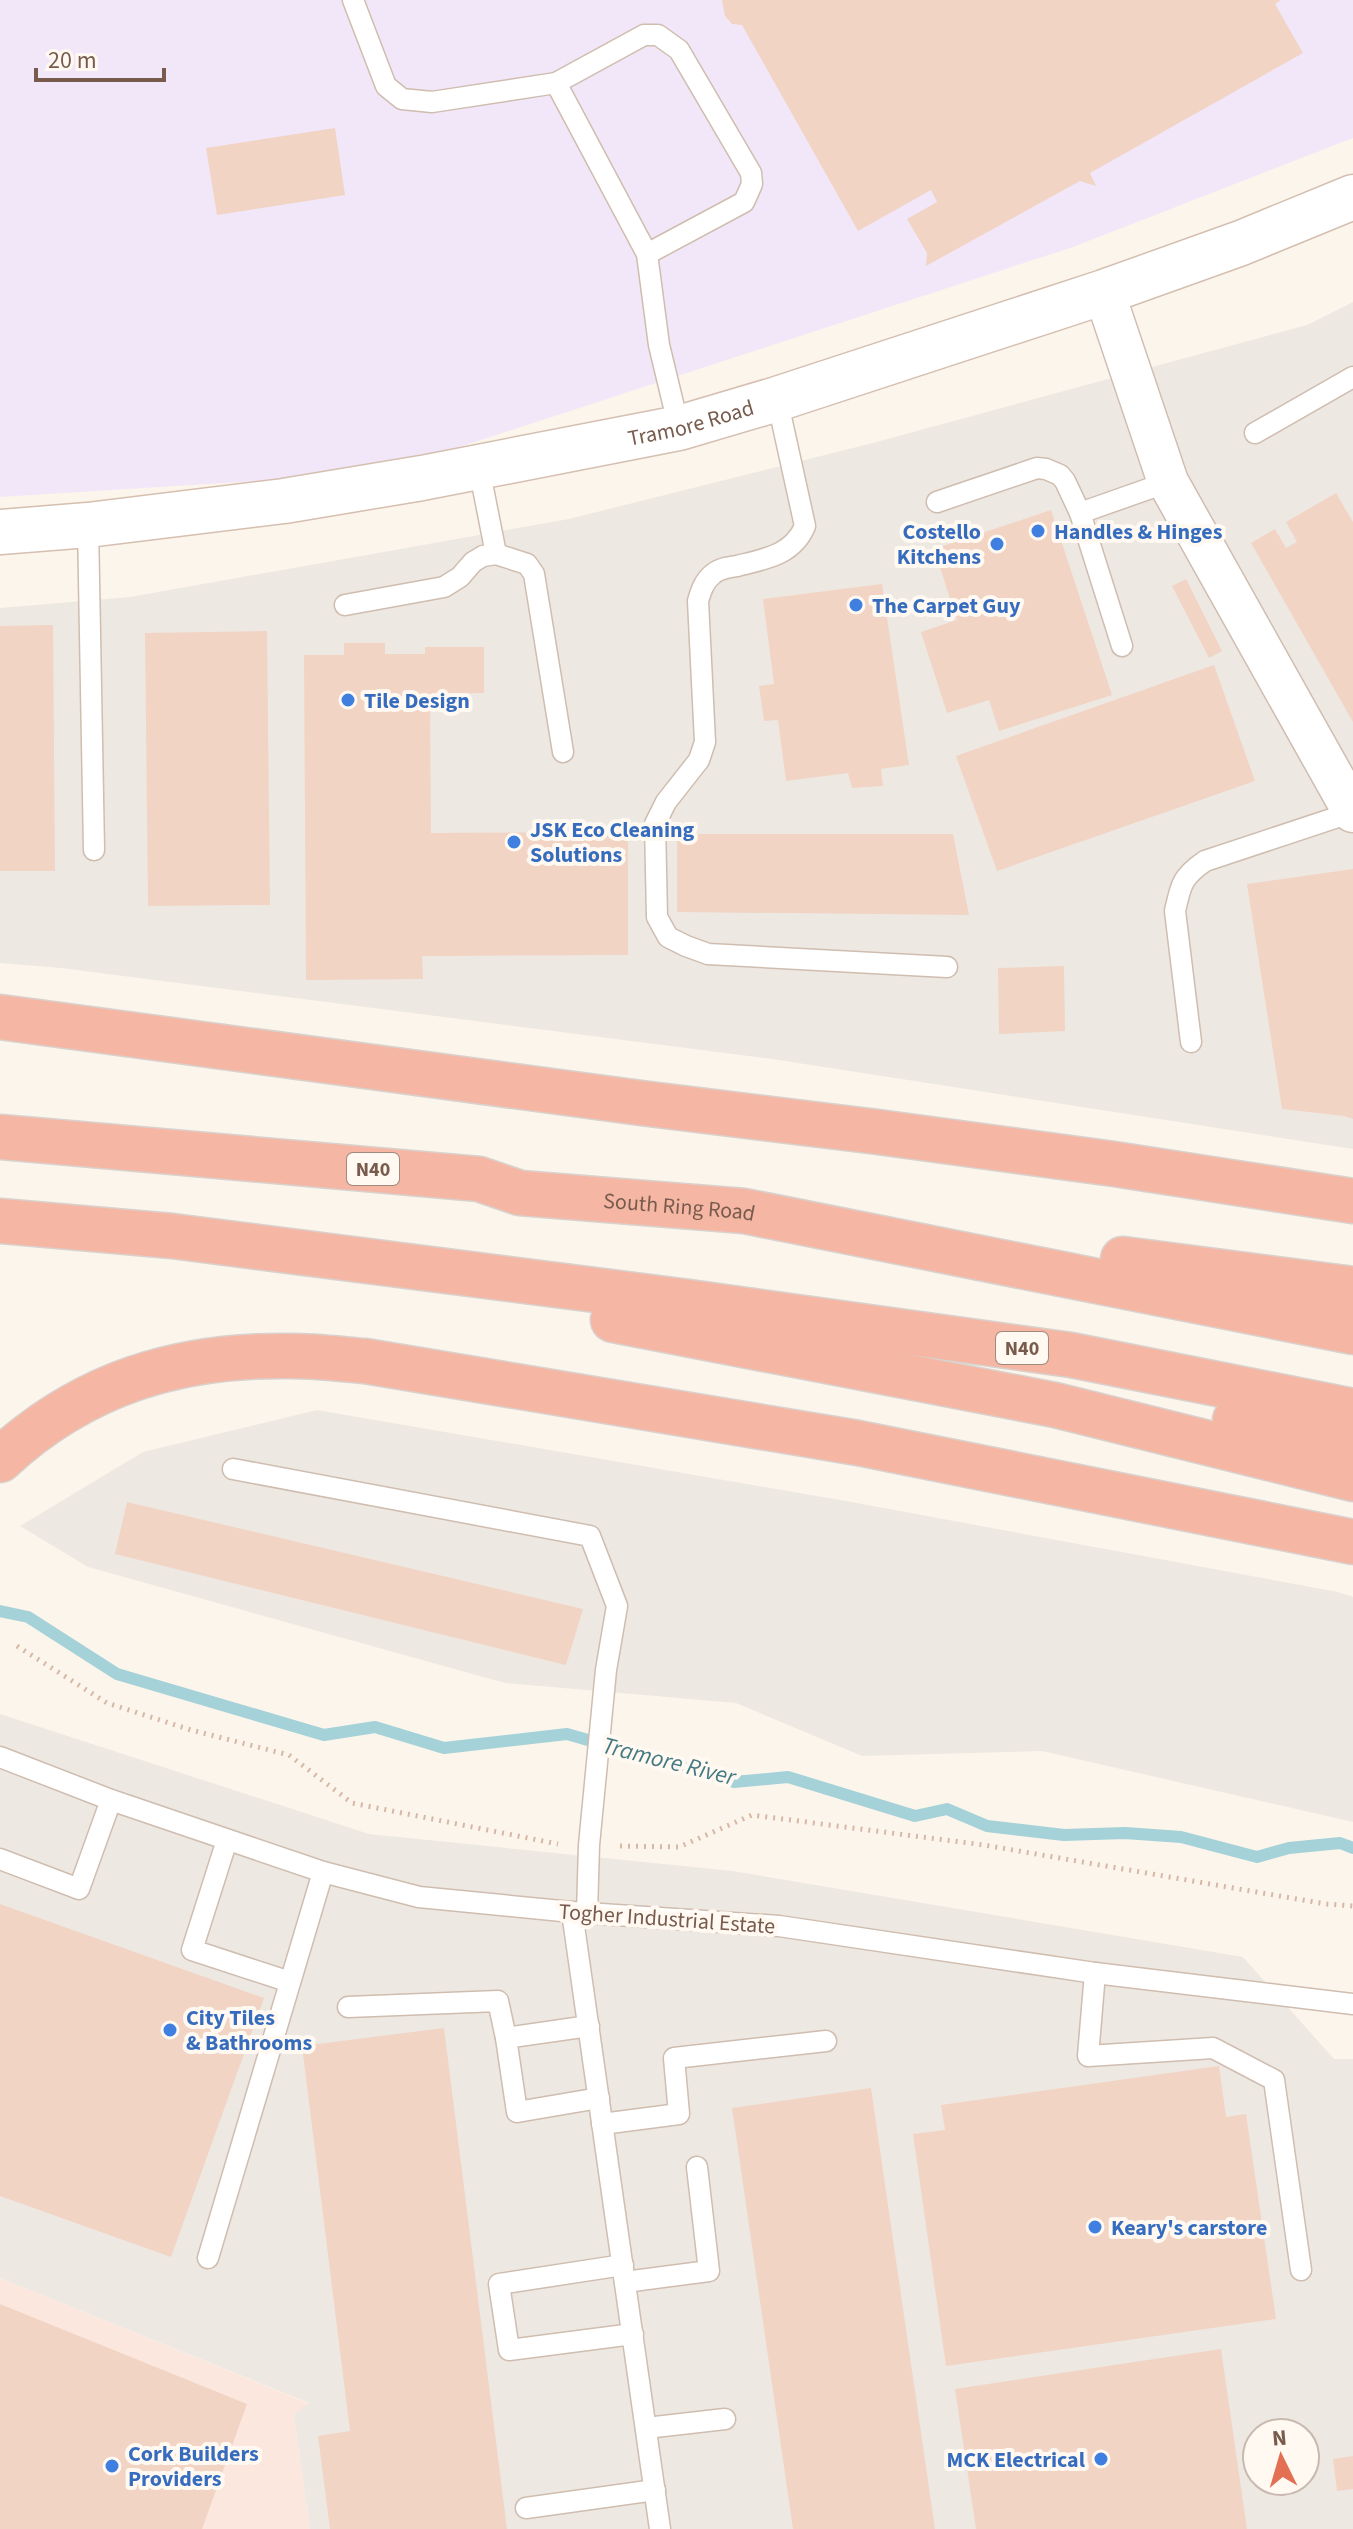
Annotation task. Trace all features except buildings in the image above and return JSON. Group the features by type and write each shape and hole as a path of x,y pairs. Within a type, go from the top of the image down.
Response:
{"highway":[{"path":"0,1017 925,1138 1353,1201"},
{"name":"South Ring Road","path":"0,1137 479,1179 520,1193 744,1211 1353,1332"},
{"path":"744,1211 1353,1289"},
{"name":"N40","path":"0,1221 172,1236 689,1302 1071,1355 1353,1411"},
{"path":"172,1236 1055,1405 1353,1479"},
{"path":"689,1302 1353,1445"},
{"path":"0,1460 59,1414 92,1394 124,1381 166,1368 205,1362 292,1356 365,1361 858,1443 1353,1542"}],"street":[{"name":"Tramore Road","path":"0,532 88,525 284,501 479,468 679,428 1104,292 1241,243 1353,197"},
{"path":"1104,292 1168,482 1353,812"}],"lane":[{"path":"353,0 386,86 402,99 432,102 556,83 644,35 658,35 679,50 751,173 752,184 744,202 647,254"},
{"path":"556,83 647,254 659,345 679,428"},
{"path":"1255,433 1353,377"},
{"path":"777,399 805,526 800,539 788,549 767,558 719,570 703,586 698,601 705,742 699,760 666,802 655,824 657,917 668,937 708,954 947,967"},
{"path":"479,468 496,554"},
{"path":"937,502 1037,468 1060,475 1080,513 1122,646"},
{"path":"1080,513 1168,482"},
{"path":"88,525 94,850"},
{"path":"345,605 444,587 483,556 496,554 527,564 534,574 563,752"},
{"path":"1191,1042 1175,911 1188,873 1205,861 1353,812"},
{"path":"233,1469 590,1536 617,1606 604,1686 590,1837 579,1912 589,2026 660,2529"},
{"name":"Togher Industrial Estate","path":"0,1757 227,1840 323,1872 419,1897 779,1926 1095,1973 1353,2004"},
{"path":"0,1859 79,1889 111,1800"},
{"path":"227,1840 192,1950 290,1982"},
{"path":"208,2258 323,1872"},
{"path":"1095,1973 1088,2056 1213,2048 1274,2080 1301,2270"},
{"path":"348,2007 498,2001 517,2112 599,2098"},
{"path":"506,2038 589,2026"},
{"path":"602,2124 679,2114 674,2058 826,2041"},
{"path":"633,2334 509,2350 499,2284 624,2273 709,2271 697,2167"},
{"path":"646,2428 725,2419"},
{"path":"526,2508 655,2490"}],"path":[{"path":"17,1646 107,1703 191,1730 289,1755 352,1803 555,1844 590,1837 679,1847 752,1815 984,1845 1326,1904 1353,1906"}],"shaded area":[{"path":"0,0 1353,0 1353,138 1073,247 435,455 270,480 0,497"},
{"path":"1353,302 1353,1149 772,1059 61,968 0,963 0,608 130,597 569,519 869,444 1307,325"},
{"path":"317,1410 846,1501 1353,1597 1353,1822 1042,1751 862,1756 736,1703 505,1683 88,1567 20,1526 143,1452"},
{"path":"0,1714 369,1834 733,1871 1243,1957 1334,2059 1353,2059 1353,2529 310,2529 294,2415 309,2403 0,2278"},
{"name":"Cork Builders Providers","path":"0,2278 310,2404 294,2415 310,2529 0,2529"}],"waterway":[{"name":"Tramore River","path":"0,1611 28,1617 117,1674 324,1735 375,1727 444,1748 567,1734 734,1782 788,1777 915,1816 947,1809 987,1826 1064,1835 1125,1833 1181,1837 1257,1857 1289,1848 1340,1843 1353,1848"}],"place":[{"name":"Handles & Hinges","path":"1038,531"},
{"name":"Costello Kitchens","path":"997,544"},
{"name":"The Carpet Guy","path":"856,605"},
{"name":"Tile Design","path":"348,700"},
{"name":"JSK Eco Cleaning Solutions","path":"514,842"},
{"name":"City Tiles & Bathrooms","path":"170,2030"},
{"name":"Keary's carstore","path":"1095,2227"},
{"name":"MCK Electrical","path":"1101,2459"},
{"name":"Cork Builders Providers","path":"112,2466"}]}
